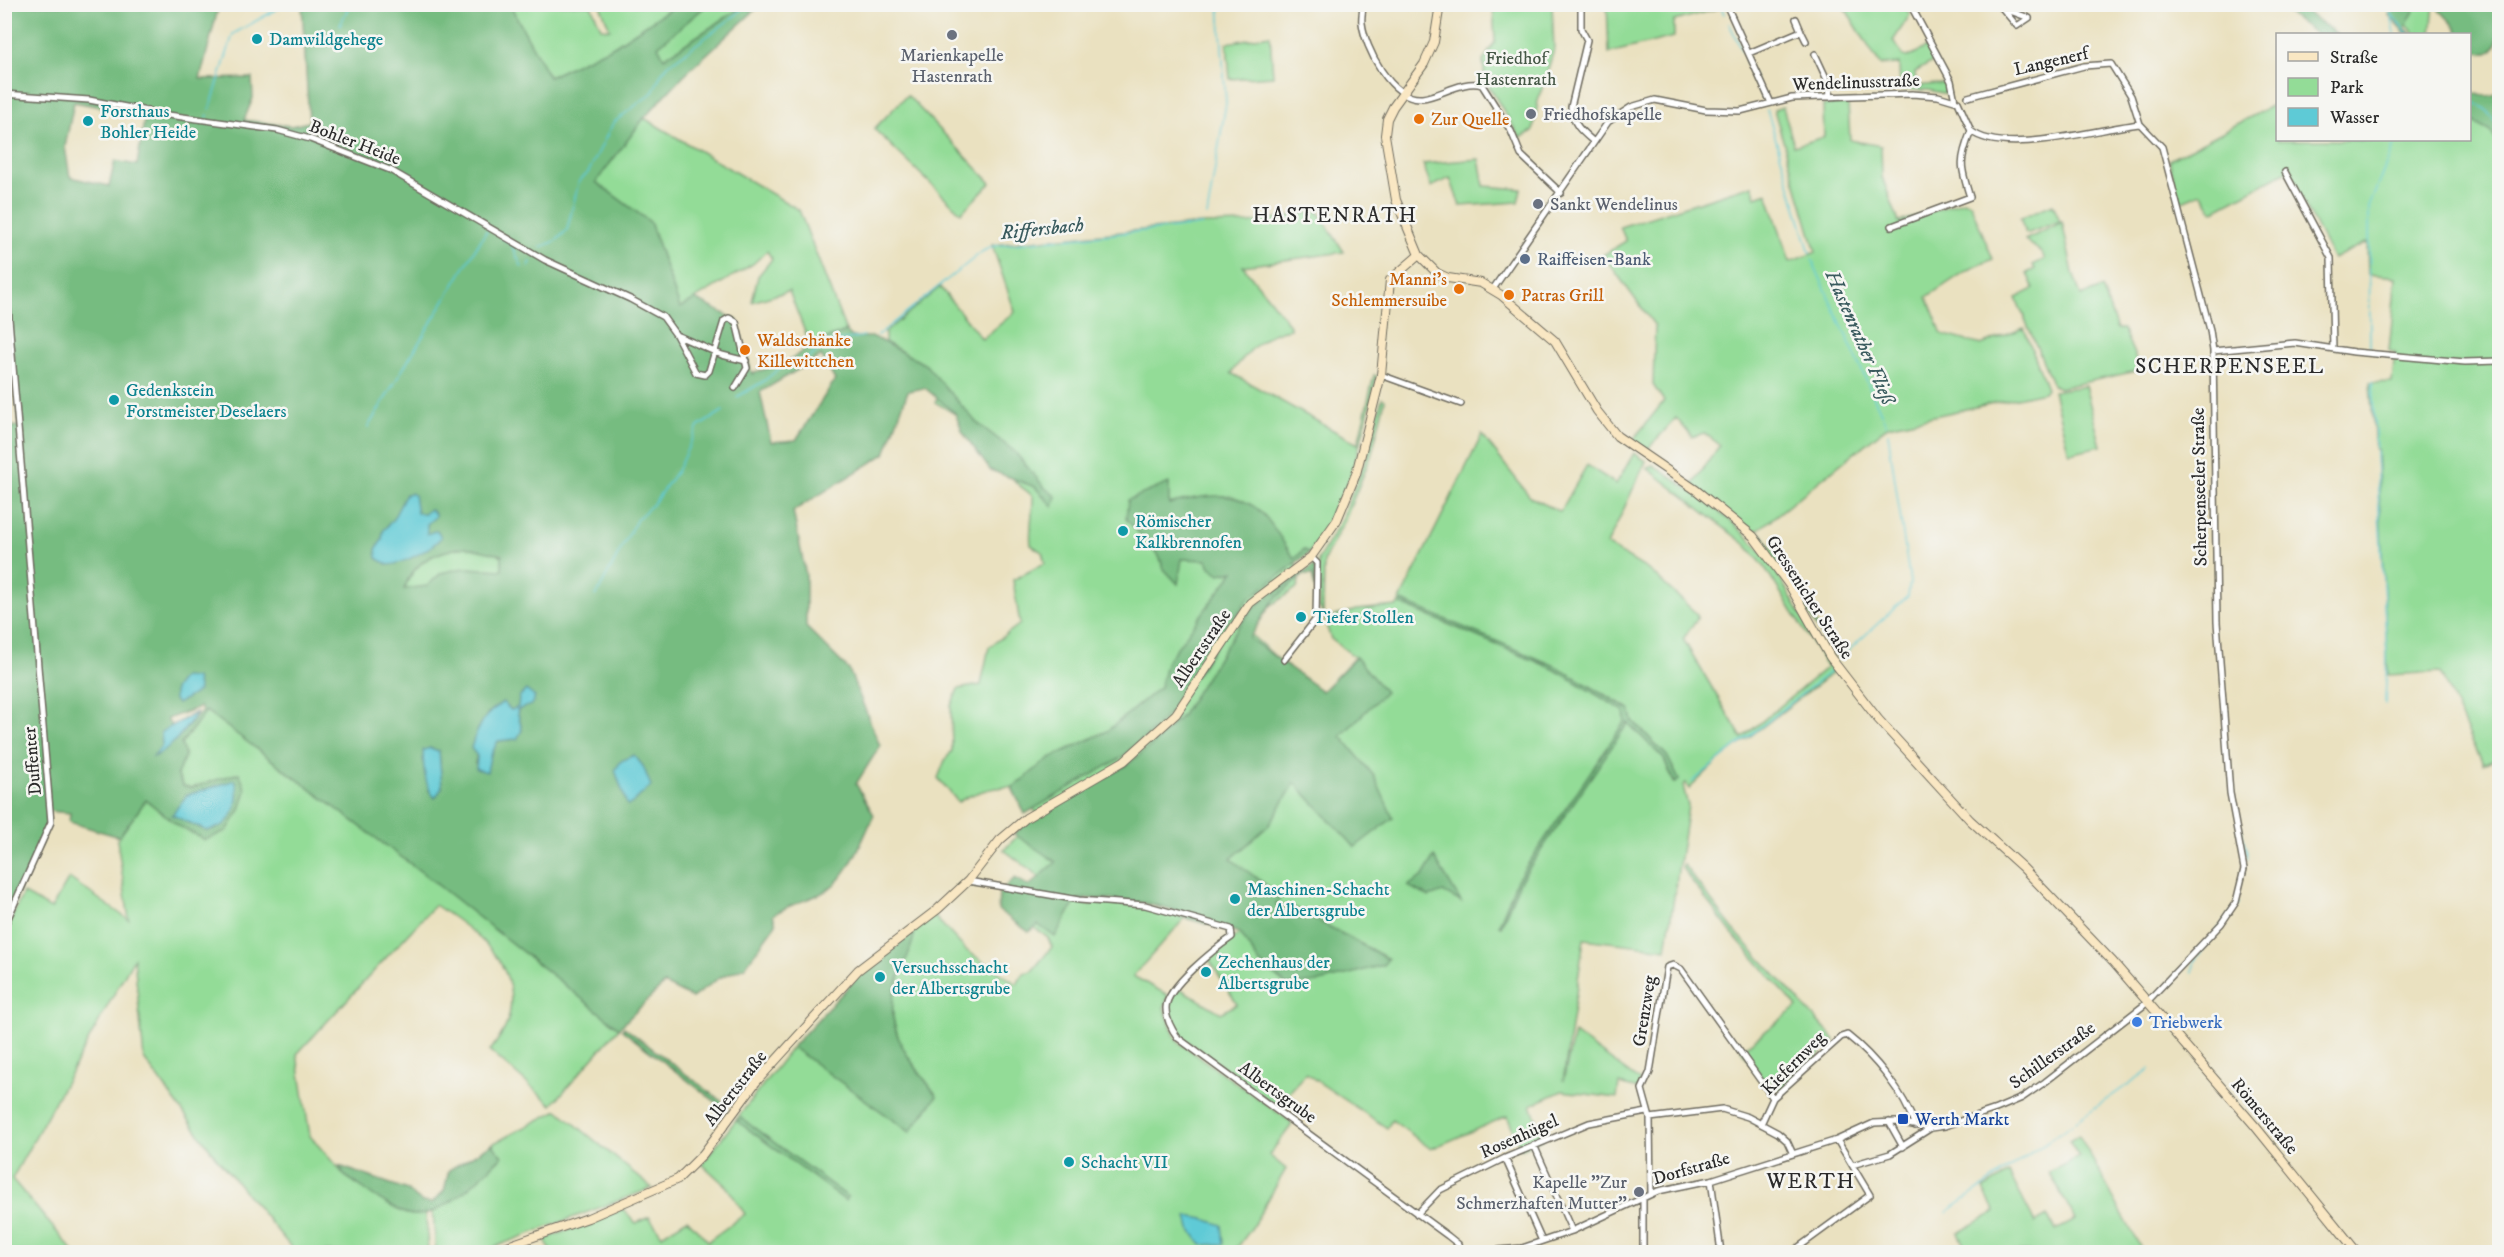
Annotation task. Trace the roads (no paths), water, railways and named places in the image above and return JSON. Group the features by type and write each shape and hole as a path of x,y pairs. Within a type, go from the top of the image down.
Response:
{"main road":[{"path":"1419,255 1396,200 1385,135 1387,119 1424,64 1434,42 1440,4"},
{"name":"Gressenicher Straße","path":"1419,255 1437,273 1448,278 1481,283 1493,289 1555,341 1593,405 1617,436 1696,490 1753,536 1790,586 1830,657 1878,718 1970,820 2069,915 2148,1002"},
{"name":"Albertstraße","path":"490,1252 588,1218 678,1179 704,1154 756,1082 858,970 938,909 968,881 1000,840 1026,818 1124,761 1176,714 1250,603 1311,557 1337,520 1356,474 1381,375 1390,280 1419,255"},
{"name":"Römerstraße","path":"2148,1002 2255,1126 2356,1252"}],"street":[{"path":"1363,4 1361,20 1368,46 1386,77 1404,92 1422,98 1469,84 1482,85 1511,131 1521,155 1561,193"},
{"path":"1581,4 1581,29 1587,40 1570,107 1572,118 1578,129 1594,142"},
{"path":"1726,4 1771,103"},
{"path":"1910,4 1951,81 1955,101 1962,107 1971,131 1980,138 1989,140 2041,139 2077,136 2140,124"},
{"path":"2001,6 2011,11 2029,18 2017,26 2001,6"},
{"path":"1796,19 1806,41"},
{"path":"1749,53 1801,31"},
{"path":"1815,54 1829,84 1830,97"},
{"name":"Langenerf","path":"1968,97 2084,66 2111,64 2131,96 2140,124"},
{"name":"Bohler Heide","path":"4,94 89,100 168,115 277,130 310,139 390,170 545,260 630,299 663,317 676,335"},
{"name":"Wendelinusstraße","path":"1493,289 1514,255 1561,193 1594,142 1618,113 1655,100 1706,110 1740,111 1792,98 1912,94 1938,96 1955,101"},
{"name":"Scherpenseeler Straße","path":"2140,124 2162,147 2210,330 2213,351 2217,622 2230,793 2244,869 2236,902 2221,924 2148,1002"},
{"path":"1892,226 1970,196 1960,168 1961,157 1971,131"},
{"path":"2285,172 2331,258 2333,349"},
{"name":"Duffenter","path":"4,259 51,822 4,927"},
{"path":"676,335 692,369 700,375 710,371 722,326 729,318 736,322 746,361 745,375 735,388"},
{"path":"676,335 716,352 746,361"},
{"path":"2213,351 2286,343 2465,362 2499,361"},
{"path":"1381,375 1461,404"},
{"path":"1284,660 1316,619 1317,563 1311,557"},
{"name":"Albertsgrube","path":"968,881 1079,900 1096,900 1161,909 1231,929 1232,937 1216,947 1172,993 1166,1008 1178,1038 1278,1109 1458,1244 1462,1252"},
{"name":"Grenzweg","path":"1651,1194 1649,1115 1642,1089 1650,1072 1664,970 1670,965 1681,969 1773,1098"},
{"name":"Schillerstraße","path":"1848,1135 1874,1123 1889,1122 1931,1128 1968,1119 2022,1098 2148,1002"},
{"name":"Kiefernweg","path":"1761,1124 1773,1098 1841,1036 1847,1035 1904,1098 1915,1126"},
{"name":"Rosenhügel","path":"1417,1214 1440,1190 1505,1158 1589,1123 1649,1115 1670,1117 1713,1108 1735,1113 1761,1124 1783,1137 1792,1152"},
{"path":"1889,1122 1904,1147"},
{"name":"Schillerstraße","path":"1852,1165 1890,1154 1931,1128"},
{"name":"Dorfstraße","path":"1475,1252 1522,1248 1572,1231 1651,1194 1712,1180 1848,1135"},
{"path":"1792,1252 1870,1195 1837,1140"},
{"path":"1534,1145 1572,1231"},
{"path":"1505,1158 1542,1241"},
{"path":"1712,1180 1721,1252"},
{"path":"1643,1199 1643,1252"}],"water":[{"path":"406,494 414,495 417,513 425,513 430,509 435,514 435,517 427,524 427,534 437,530 441,537 417,555 388,565 377,558 376,549 382,540 383,531 393,519"},
{"path":"183,677 196,678 199,691 177,704 174,700 174,689"},
{"path":"526,690 535,697 531,705 517,710 522,730 517,739 498,741 490,757 487,772 476,769 477,756 471,748 482,722 503,702 511,710 518,707 519,697"},
{"path":"197,712 172,744 153,757 162,745 161,732"},
{"path":"430,748 439,751 442,788 435,798 428,788 424,769 423,750"},
{"path":"634,755 643,766 651,786 627,805 615,770 621,761"},
{"path":"235,780 237,796 235,808 230,819 222,826 207,831 172,815 187,795"},
{"path":"1187,1216 1222,1225 1224,1244 1202,1245 1190,1229"}],"waterway":[{"path":"210,109 233,34 286,4"},
{"path":"340,25 350,4"},
{"path":"541,247 556,241 567,230 579,181 588,173 613,123 653,92 668,65 736,15 746,4"},
{"name":"Riffersbach","path":"1207,216 1226,103 1219,4"},
{"name":"Hastenrather Fließ","path":"1720,4 1724,14"},
{"path":"2383,4 2407,33"},
{"path":"2391,15 2395,33"},
{"name":"Hastenrather Fließ","path":"1729,23 1742,51"},
{"name":"Hastenrather Fließ","path":"1746,60 1763,99"},
{"path":"2471,101 2485,109 2500,128"},
{"name":"Hastenrather Fließ","path":"1767,110 1810,253"},
{"path":"2370,348 2369,207 2396,141"},
{"name":"Riffersbach","path":"878,335 983,251 994,246 1202,225"},
{"path":"368,427 487,230"},
{"path":"501,237 511,244 522,267"},
{"name":"Hastenrather Fließ","path":"1812,260 1886,424"},
{"path":"528,267 531,262"},
{"path":"737,397 764,381 781,367 803,362 829,343 864,336"},
{"path":"2372,382 2387,656 2385,704"},
{"path":"596,596 637,519 653,504 677,471 698,427 723,411"},
{"name":"Hastenrather Fließ","path":"1838,660 1908,596 1910,582 1888,433"},
{"name":"Hastenrather Fließ","path":"1692,782 1832,670"},
{"path":"2240,825 2248,858"},
{"path":"2193,973 2194,961 2239,903"},
{"path":"2076,1121 2150,1069"},
{"path":"1947,1212 2072,1124"}],"place":[{"name":"Marienkapelle Hastenrath","path":"952,35"},
{"name":"Damwildgehege","path":"257,39"},
{"name":"Friedhofskapelle","path":"1531,114"},
{"name":"Zur Quelle","path":"1419,119"},
{"name":"Forsthaus Bohler Heide","path":"88,121"},
{"name":"Sankt Wendelinus","path":"1538,204"},
{"name":"Raiffeisen-Bank","path":"1525,259"},
{"name":"Manni's Schlemmersuibe","path":"1459,289"},
{"name":"Patras Grill","path":"1509,295"},
{"name":"Waldschänke Killewittchen","path":"745,350"},
{"name":"Gedenkstein Forstmeister Deselaers","path":"114,400"},
{"name":"Römischer Kalkbrennofen","path":"1123,531"},
{"name":"Tiefer Stollen","path":"1301,617"},
{"name":"Maschinen-Schacht der Albertsgrube","path":"1235,899"},
{"name":"Zechenhaus der Albertsgrube","path":"1206,972"},
{"name":"Versuchsschacht der Albertsgrube","path":"880,977"},
{"name":"Triebwerk","path":"2137,1022"},
{"name":"Werth Markt","path":"1903,1119"},
{"name":"Schacht VII","path":"1069,1162"},
{"name":"Kapelle \"Zur Schmerzhaften Mutter\"","path":"1639,1192"}],"district":[{"name":"HASTENRATH","path":"1335,215"},
{"name":"SCHERPENSEEL","path":"2230,366"},
{"name":"WERTH","path":"1811,1181"}],"park label":[{"name":"Friedhof Hastenrath","path":"1516,68"}]}
